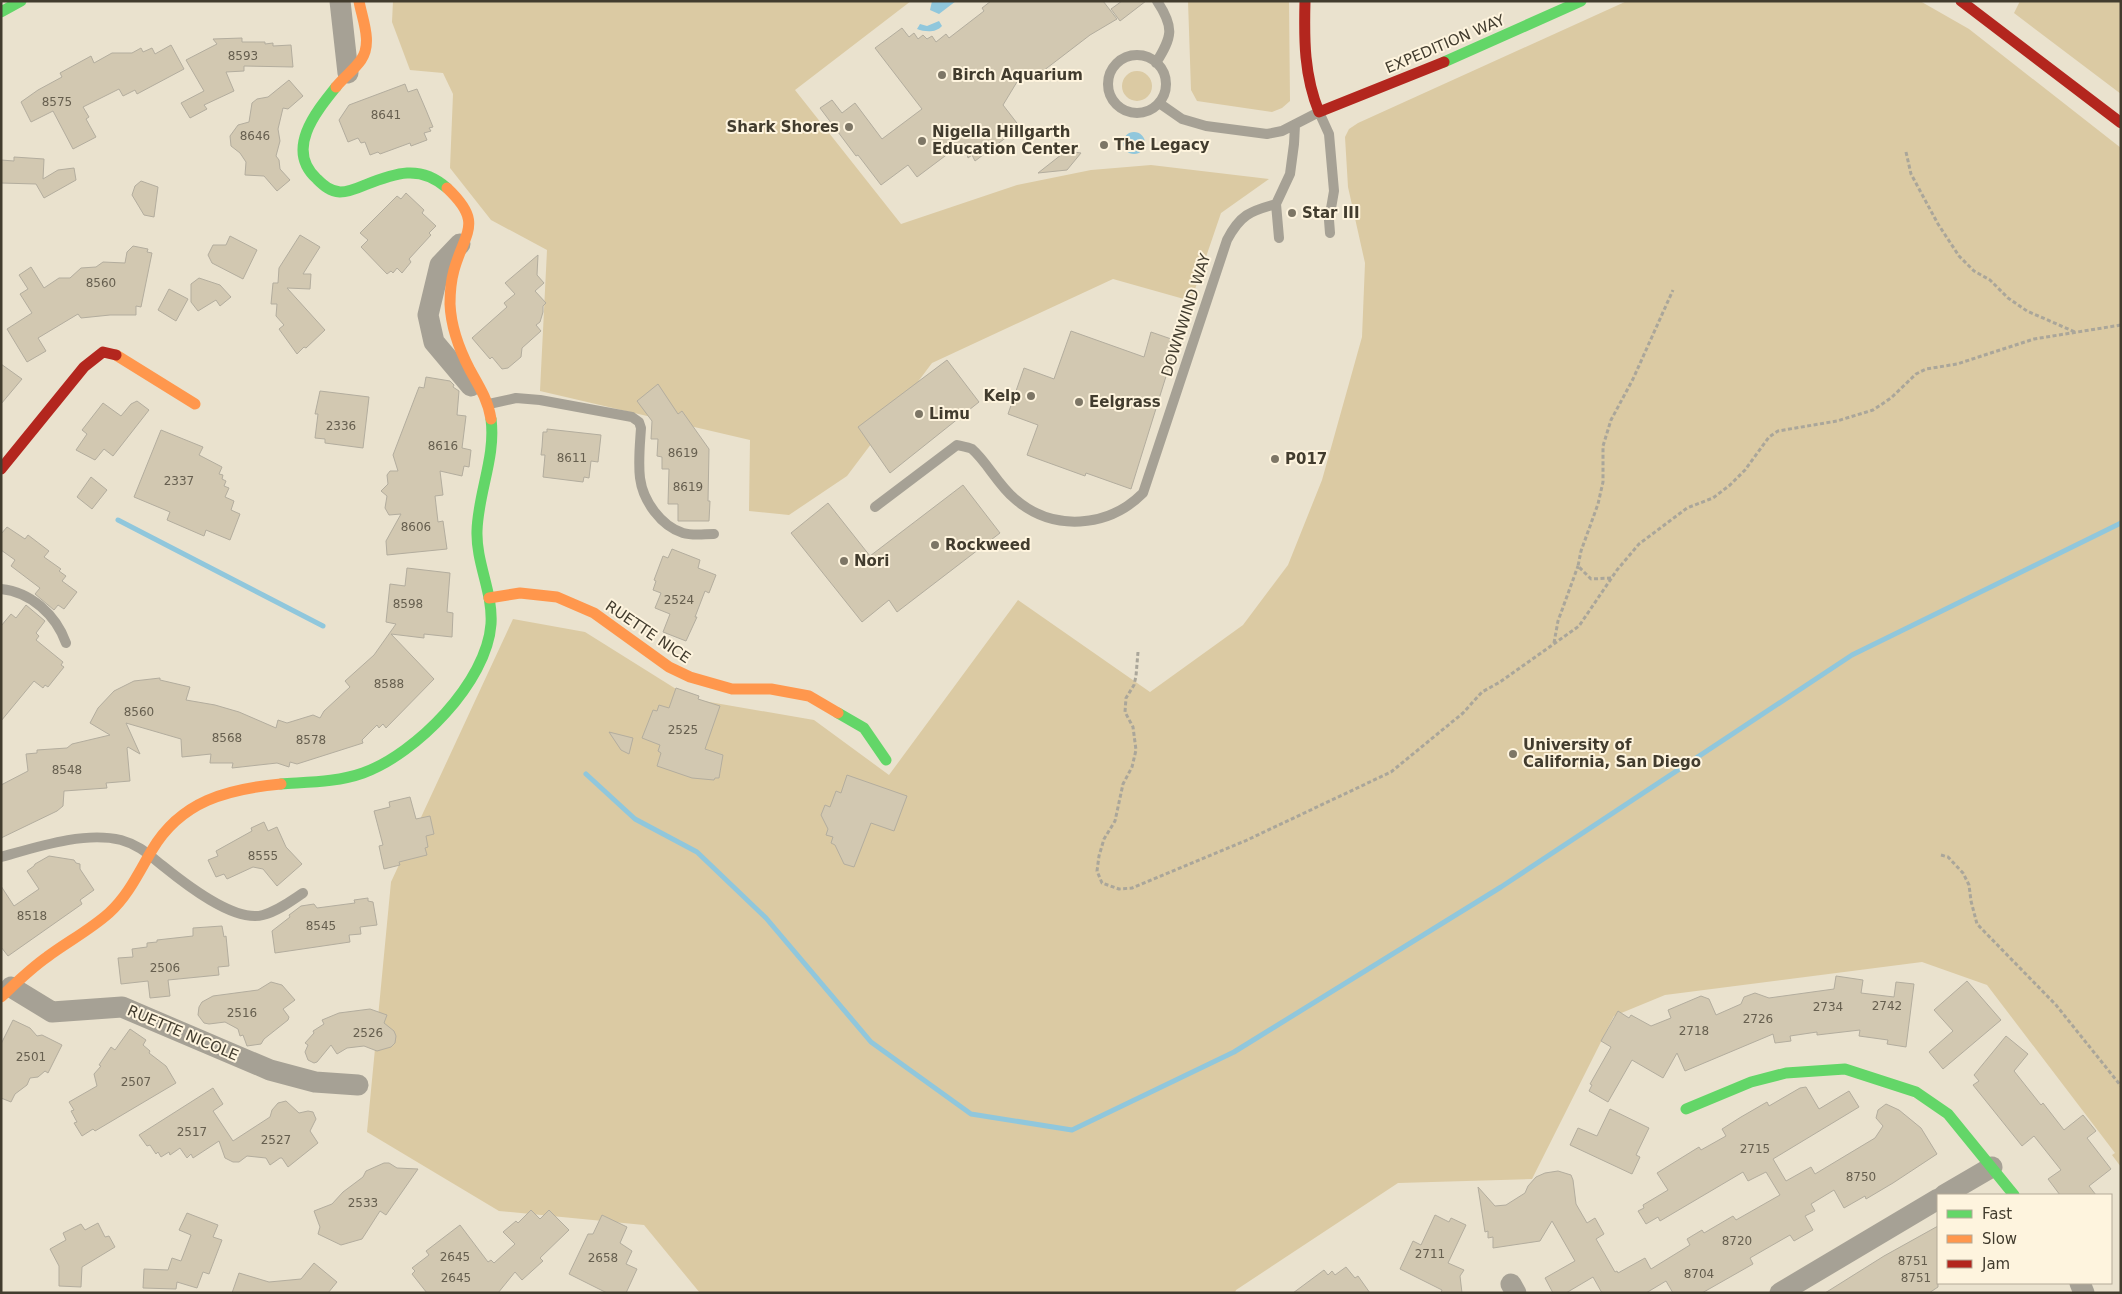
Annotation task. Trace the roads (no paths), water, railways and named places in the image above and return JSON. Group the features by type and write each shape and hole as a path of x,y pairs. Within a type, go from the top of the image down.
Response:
{"street":[{"path":"1,12 21,1"},
{"path":"340,1 352,24"},
{"path":"6,992 40,962 115,908 132,886 166,829 208,798 243,789 351,778 368,771 392,757 431,728 458,698 478,668 488,644 490,630 489,598 476,535 480,502 489,468 490,423 488,405 434,342 428,315 440,265 468,235 468,221 463,208 451,190 420,172 402,171 370,182 350,192 335,193 321,186 302,159 303,144 308,126 348,73 352,24 359,1"},
{"path":"1305,1 1304,64 1311,93 1319,112"},
{"name":"EXPEDITION WAY","path":"1319,112 1459,56 1581,1"},
{"path":"1962,1 2121,124"},
{"path":"1,469 84,366 103,352 118,355 195,404"},
{"name":"RUETTE NICE","path":"489,598 520,593 557,597 594,613 670,667 690,677 732,690 771,689 809,696 864,728 886,760"},
{"name":"RUETTE NICOLE","path":"6,992 52,1012 122,1007 270,1070 315,1082 358,1085"},
{"path":"1686,1109 1751,1082 1786,1073 1846,1069 1916,1092 1948,1114 2013,1194"},
{"path":"1946,1194 1992,1167"},
{"path":"1780,1293 1937,1200"}],"lane":[{"path":"1156,63 1169,41 1169,25 1157,1"},
{"path":"1139,56 1148,58 1156,63 1166,78 1166,87 1160,103 1143,113 1133,113 1116,104 1111,96 1109,77 1120,61 1129,57 1139,56"},
{"path":"1160,103 1182,119 1206,126 1267,134 1282,131 1319,112 1328,134 1334,191 1329,220 1330,233"},
{"path":"1279,238 1276,204 1290,174 1295,125"},
{"name":"DOWNWIND WAY","path":"874,507 957,446 970,448 1015,499 1039,513 1060,522 1085,522 1113,515 1131,505 1143,493 1228,240 1243,217 1256,209 1276,204"},
{"path":"488,405 516,398 585,407 632,417 639,422 641,428 640,479 644,495 654,511 670,527 684,533 696,535 714,534"},
{"path":"1,589 24,596 50,613 61,628 66,643"},
{"path":"1,857 50,843 94,837 126,842 140,847 207,898 246,915 262,915 285,905 303,893"}],"water":[{"path":"932,1 956,1 939,14 930,10"},
{"path":"939,21 942,26 937,30 917,29 920,24 927,26"},
{"path":"1134,132 1142,135 1145,143 1142,151 1134,154 1126,151 1123,143 1126,135"}],"waterway":[{"path":"118,520 323,626"},
{"path":"586,774 635,819 697,852 766,918 871,1042 971,1114 1072,1130 1234,1052 1501,887 1852,655 2121,523"}],"place":[{"name":"Birch Aquarium","path":"942,75"},
{"name":"Shark Shores","path":"849,127"},
{"name":"Nigella Hillgarth Education Center","path":"922,141"},
{"name":"The Legacy","path":"1104,145"},
{"name":"Star III","path":"1292,213"},
{"name":"Kelp","path":"1031,396"},
{"name":"Eelgrass","path":"1079,402"},
{"name":"Limu","path":"919,414"},
{"name":"P017","path":"1275,459"},
{"name":"Rockweed","path":"935,545"},
{"name":"Nori","path":"844,561"},
{"name":"University of California, San Diego","path":"1513,754"}]}
